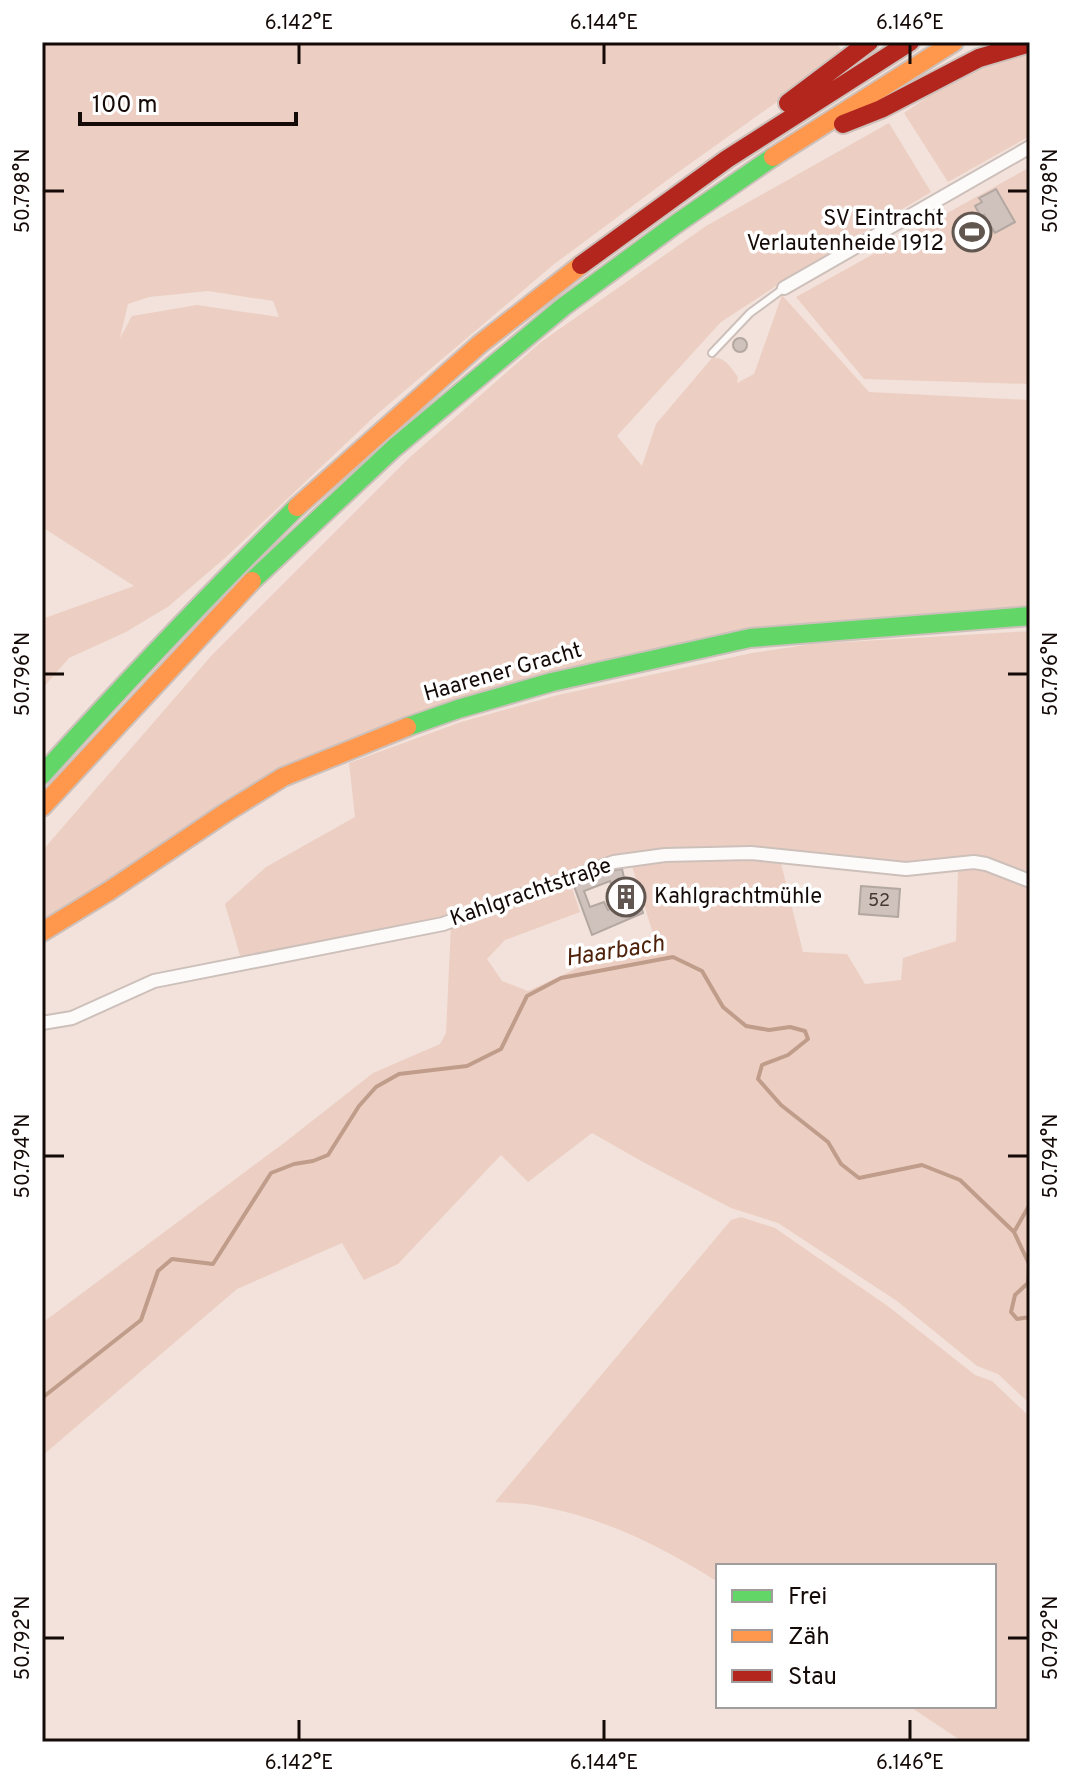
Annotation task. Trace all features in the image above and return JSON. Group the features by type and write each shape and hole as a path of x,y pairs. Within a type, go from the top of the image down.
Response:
{"main road":[{"path":"727,159 774,112 869,42"},
{"path":"42,775 227,576 312,493 480,344 727,159 910,42"},
{"path":"42,807 243,590 394,448 563,307 676,224 785,148 954,42"},
{"path":"785,148 881,109 979,58 1030,43"},
{"name":"Haarener Gracht","path":"42,932 283,777 458,709 552,682 750,638 1030,616"}],"street":[{"path":"784,288 1030,147"},
{"name":"Kahlgrachtstraße","path":"42,1023 72,1018 154,981 443,924 614,862 640,858 751,853 906,869 974,862 1030,881"}],"lane":[{"path":"712,353 750,313 784,288"}],"shaded area":[{"path":"42,42 836,42 844,54 553,265 376,415 225,558 169,606 126,632 69,658 42,689 42,619 134,586 42,527","holes":["208,291 273,301 279,317 197,305 132,316 120,338 128,304 149,297"]},
{"path":"1030,49 1030,136 948,182 904,113 966,71"},
{"path":"889,123 931,192 721,322 617,436 642,466 656,424 712,358 727,363 738,377 737,383 754,374 782,295 869,392 1030,400 1030,608 749,631 657,648 550,675 396,722 42,922 42,851 212,655 409,458 541,342 706,226"},
{"name":"SV Eintracht Verlautenheide 1912","path":"1030,167 1030,384 864,379 796,297"},
{"path":"1030,631 1030,876 988,860 907,864 664,851 443,918 241,959 225,904 266,867 355,817 349,763 461,722 558,695 752,653 812,644"},
{"path":"666,858 780,859 803,952 847,954 865,984 901,980 903,958 956,941 958,869 975,866 1030,885 1030,1404 998,1374 977,1366 897,1301 778,1223 731,1208 592,1133 528,1182 501,1155 398,1264 364,1280 342,1243 237,1289 42,1456 42,1323 373,1073 440,1044 446,1033 451,925 570,882 580,912 505,940 487,959 502,981 528,991 619,949 656,943 631,863"},
{"path":"741,1217 775,1228 889,1307 975,1375 992,1381 1030,1417 1030,1742 963,1742 912,1708 996,1708 996,1564 716,1564 716,1581 656,1546 613,1527 567,1512 520,1503 495,1502 731,1220"}],"building":[{"path":"996,189 1015,222 995,233 975,206 982,202 979,198"},
{"path":"740,338 747,345 740,352 733,345"},
{"name":"Kahlgrachtmühle","path":"622,869 626,886 635,885 643,913 592,935 574,886","holes":["610,881 617,906 608,910 604,902 590,907 584,891"]},
{"path":"861,886 900,889 898,917 859,914"}],"waterway":[{"name":"Haarbach","path":"42,1398 141,1320 158,1271 172,1259 213,1264 271,1173 328,1155 359,1106 376,1087 399,1074 467,1066 501,1049 527,996 561,978 673,957 702,971 723,1007 746,1026 769,1030 790,1027 805,1031 808,1039 788,1055 762,1065 758,1079 781,1105 828,1142 841,1164 859,1178 922,1165 960,1180 1014,1232 1029,1264 1028,1283 1015,1295 1011,1312 1017,1319 1030,1317"},
{"path":"1014,1232 1030,1204"}],"traffic: fast":[{"path":"252,581 394,448 563,307 773,157"},
{"path":"42,775 168,639 297,507"},
{"path":"407,727 552,682 750,638 1030,616"}],"traffic: slow":[{"path":"773,157 954,42"},
{"path":"297,507 480,344 581,265"},
{"path":"42,807 252,581"},
{"path":"42,932 283,777 407,727"}],"traffic: jam":[{"path":"788,103 869,42"},
{"path":"581,265 727,159 910,42"},
{"path":"843,124 881,109 979,58 1030,43"}],"place":[{"name":"SV Eintracht Verlautenheide 1912","path":"972,232"},
{"name":"Kahlgrachtmühle","path":"626,897"}]}
